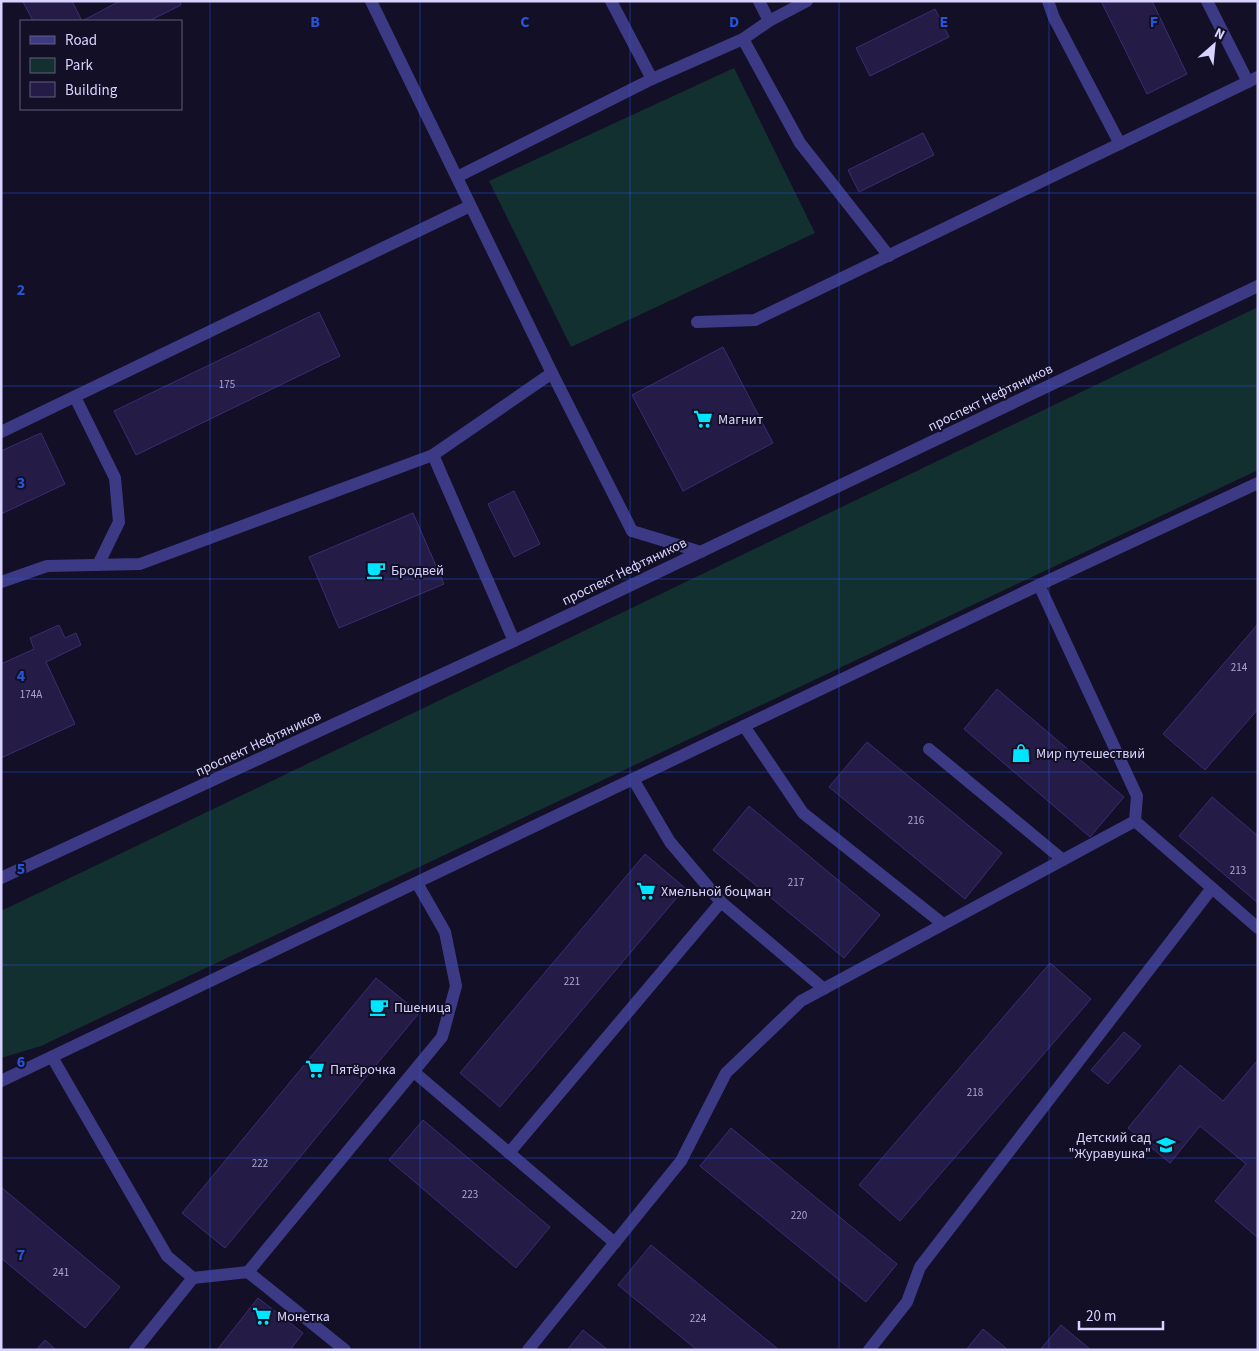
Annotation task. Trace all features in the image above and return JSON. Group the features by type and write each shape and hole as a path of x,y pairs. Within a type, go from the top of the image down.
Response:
{"street":[{"path":"371,1 552,373 632,531 701,552"},
{"path":"611,1 652,80"},
{"path":"758,1 769,20"},
{"path":"457,178 652,80 743,39 769,20 807,1"},
{"path":"1048,1 1054,18 1120,144"},
{"path":"697,322 755,320 1253,80 1207,1"},
{"path":"743,39 800,143 889,256"},
{"path":"1,432 470,206"},
{"name":"проспект Нефтяников","path":"1,878 514,641 1258,286"},
{"path":"1,582 47,566 140,564 433,455 552,373"},
{"path":"75,396 115,478 119,522 98,565"},
{"path":"433,455 514,641"},
{"path":"1,1081 1039,585 1258,483"},
{"path":"1039,585 1137,796 1135,821"},
{"path":"744,726 803,813 943,924"},
{"path":"929,749 1064,860"},
{"path":"634,779 670,842 721,902 824,989"},
{"path":"528,1350 681,1161 726,1073 801,1001 1135,821"},
{"path":"1135,821 1258,928"},
{"path":"135,1350 193,1278 248,1272 442,1037 456,986 445,932 417,882"},
{"path":"869,1350 907,1302 920,1267 1212,888"},
{"path":"509,1153 721,902"},
{"path":"52,1057 167,1256 193,1278"},
{"path":"414,1072 615,1243"},
{"path":"248,1272 345,1350"}],"green space":[{"path":"734,68 815,233 571,347 489,181"},
{"path":"1258,307 1258,470 41,1046 1,1058 1,911"}],"building":[{"path":"72,1 82,20 32,20 23,2"},
{"path":"120,1 180,1 181,5 151,20 84,20"},
{"path":"1101,1 1152,1 1187,74 1147,94"},
{"path":"935,9 949,37 870,76 856,48"},
{"path":"923,133 934,155 859,192 848,170"},
{"path":"319,312 340,356 136,455 114,411"},
{"name":"Магнит","path":"723,347 773,443 683,491 632,395"},
{"path":"41,433 65,484 1,514 1,451"},
{"path":"514,491 540,544 514,557 488,504"},
{"name":"Бродвей","path":"413,513 444,584 339,628 309,557"},
{"path":"1258,624 1258,709 1205,770 1163,734"},
{"path":"59,625 65,638 76,633 81,645 46,662 75,724 1,758 1,664 34,649 30,638"},
{"path":"997,689 1124,797 1090,837 964,729"},
{"path":"867,742 1002,853 965,899 829,787"},
{"path":"1212,797 1258,836 1258,903 1179,836"},
{"path":"749,806 880,915 844,958 713,850"},
{"path":"645,854 685,888 500,1107 460,1073"},
{"path":"1050,963 1091,999 900,1221 859,1185"},
{"path":"376,978 419,1013 225,1248 182,1213"},
{"path":"1124,1032 1141,1046 1108,1084 1091,1070"},
{"name":"Детский сад \"Журавушка\"","path":"1257,1061 1258,1238 1215,1201 1246,1164 1200,1126 1170,1163 1128,1128 1180,1065 1223,1101"},
{"path":"423,1120 550,1227 516,1268 389,1160"},
{"path":"731,1128 897,1264 866,1302 700,1166"},
{"path":"1,1187 120,1287 85,1328 1,1258"},
{"path":"651,1245 779,1350 697,1350 618,1285"},
{"name":"Монетка","path":"258,1298 303,1333 290,1350 217,1350"},
{"path":"1061,1325 1091,1350 1040,1350"},
{"path":"983,1329 1008,1350 966,1350"},
{"path":"583,1330 608,1350 567,1350"},
{"path":"45,1340 56,1350 36,1350"}],"place":[{"name":"Магнит","path":"703,419"},
{"name":"Бродвей","path":"376,570"},
{"name":"Мир путешествий","path":"1021,753"},
{"name":"Хмельной боцман","path":"646,891"},
{"name":"Пшеница","path":"379,1007"},
{"name":"Пятёрочка","path":"315,1069"},
{"name":"Детский сад \"Журавушка\"","path":"1166,1145"},
{"name":"Монетка","path":"262,1316"}]}
